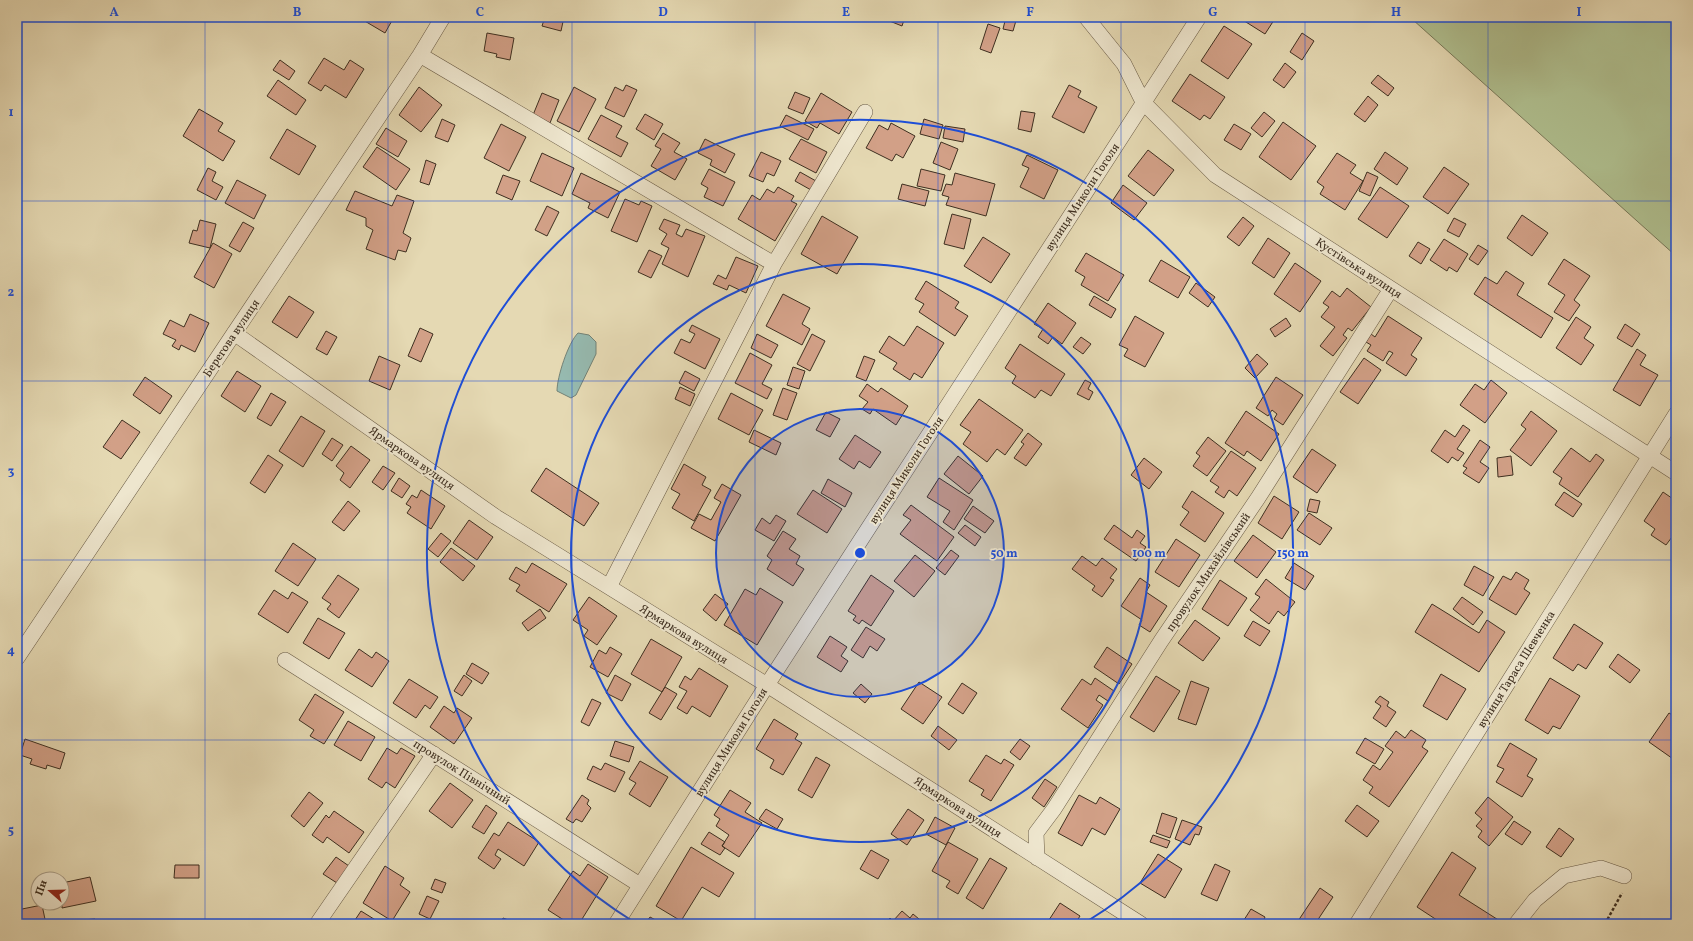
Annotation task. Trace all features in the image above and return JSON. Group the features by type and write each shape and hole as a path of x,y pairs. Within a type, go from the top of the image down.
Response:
{"street":[{"name":"Берегова вулиця","path":"17,658 420,55 443,17"},
{"name":"Кустівська вулиця","path":"1086,17 1124,64 1143,102 1215,175 1676,473"},
{"name":"вулиця Миколи Гоголя","path":"616,924 767,685 1199,17"},
{"path":"420,55 774,264"},
{"path":"609,587 774,264 865,112"},
{"name":"провулок Михайлівський","path":"1037,858 1036,833 1054,809 1161,641 1258,498 1391,288"},
{"name":"Ярмаркова вулиця","path":"234,333 496,517 767,685 1141,924"},
{"name":"вулиця Тараса Шевченка","path":"1357,924 1676,414"},
{"name":"провулок Північний","path":"285,660 640,885"},
{"path":"317,924 434,754"},
{"path":"1516,924 1535,900 1564,876 1601,868 1624,876"}],"path":[{"path":"1606,924 1623,891 1624,876"}],"green space":[{"path":"1413,17 1676,17 1676,256 1412,19"}],"water":[{"path":"578,333 589,335 596,342 596,354 576,395 571,398 557,391 557,385 570,344"}],"building":[{"path":"364,17 394,17 385,33 363,20"},
{"path":"545,17 564,17 561,31 542,26"},
{"path":"888,17 905,17 902,26 887,20"},
{"path":"1006,17 1017,17 1013,31 1003,29"},
{"path":"1238,17 1276,17 1265,34"},
{"path":"988,24 1000,28 991,53 980,49"},
{"path":"1224,26 1252,44 1228,79 1201,61"},
{"path":"487,33 514,38 510,60 496,57 497,54 484,51"},
{"path":"1302,33 1314,41 1302,60 1290,52"},
{"path":"324,58 344,70 350,60 364,69 346,98 325,85 321,91 308,83"},
{"path":"280,60 295,71 289,80 273,70"},
{"path":"1285,63 1296,72 1284,88 1273,80"},
{"path":"1190,74 1225,97 1210,119 1204,115 1200,120 1172,101"},
{"path":"1378,75 1394,88 1388,96 1371,83"},
{"path":"278,80 306,100 296,115 267,96"},
{"path":"626,85 637,90 624,117 605,108 615,87 623,91"},
{"path":"1069,85 1081,91 1078,97 1097,107 1084,133 1052,117"},
{"path":"419,87 442,105 421,132 399,115"},
{"path":"574,87 596,99 579,132 557,121"},
{"path":"795,92 810,98 803,114 788,108"},
{"path":"542,93 559,100 550,123 533,115"},
{"path":"821,93 852,112 839,134 820,123 817,128 805,121"},
{"path":"1368,96 1378,105 1365,122 1354,114"},
{"path":"199,109 223,123 218,131 235,141 223,161 183,136"},
{"path":"1021,111 1035,113 1031,132 1018,129"},
{"path":"1264,112 1275,121 1262,137 1251,128"},
{"path":"645,114 663,124 654,140 636,129"},
{"path":"601,115 622,126 616,137 628,143 621,157 588,139"},
{"path":"786,115 814,129 808,140 780,126"},
{"path":"442,119 455,125 448,142 435,137"},
{"path":"924,119 943,125 939,139 920,134"},
{"path":"1283,122 1316,146 1291,180 1259,157"},
{"path":"891,123 915,136 903,158 896,154 892,161 866,148 879,125 888,130"},
{"path":"501,124 526,137 509,171 484,158"},
{"path":"1234,124 1251,134 1241,150 1224,140"},
{"path":"945,126 965,129 963,142 943,138"},
{"path":"386,128 407,141 398,157 376,144"},
{"path":"287,129 316,146 299,175 270,158"},
{"path":"663,133 680,143 674,152 687,159 675,180 651,166 661,149 655,146"},
{"path":"705,139 735,154 725,173 710,165 712,160 698,153"},
{"path":"801,139 827,152 816,173 789,159"},
{"path":"941,142 958,149 950,170 933,163"},
{"path":"377,147 410,169 396,190 363,167"},
{"path":"1148,150 1174,170 1154,196 1128,176"},
{"path":"761,152 781,161 774,176 767,173 763,182 749,176"},
{"path":"1385,152 1408,168 1397,185 1374,169"},
{"path":"542,153 574,168 562,196 530,181"},
{"path":"1337,153 1356,165 1350,173 1363,181 1345,210 1320,194 1324,187 1317,182"},
{"path":"1027,155 1058,170 1044,199 1020,187 1029,168 1022,165"},
{"path":"426,160 436,164 429,185 420,182"},
{"path":"1444,167 1469,184 1448,214 1423,197"},
{"path":"208,168 216,172 212,181 223,187 216,200 197,190"},
{"path":"709,169 735,182 723,206 704,197 708,188 701,184"},
{"path":"921,169 945,175 941,191 917,186"},
{"path":"800,172 816,181 811,190 795,181"},
{"path":"1367,172 1378,177 1370,196 1359,191"},
{"path":"581,173 620,192 608,218 588,208 590,203 572,194"},
{"path":"955,173 995,184 986,216 946,205 949,197 942,195 946,184 952,185"},
{"path":"503,175 520,181 512,200 496,193"},
{"path":"237,180 266,195 254,219 225,203"},
{"path":"902,184 929,191 925,206 898,199"},
{"path":"1123,185 1147,203 1134,220 1111,203"},
{"path":"778,187 794,196 791,201 797,204 775,241 738,219 752,195 760,200 767,189 774,193"},
{"path":"1380,187 1409,206 1387,238 1358,219"},
{"path":"355,191 392,206 397,195 414,201 403,233 411,238 406,252 398,250 395,260 366,249 373,230 366,226 366,218 346,210"},
{"path":"625,199 639,205 641,201 652,206 637,242 611,231"},
{"path":"547,206 559,212 547,236 535,230"},
{"path":"952,214 971,219 964,249 944,244"},
{"path":"1522,215 1548,233 1532,256 1507,238"},
{"path":"822,216 858,237 837,274 801,254"},
{"path":"1243,217 1254,226 1239,246 1227,237"},
{"path":"1454,218 1466,224 1459,237 1447,231"},
{"path":"664,219 680,225 676,234 682,237 686,229 705,236 688,277 662,264 669,248 661,244 667,234 659,229"},
{"path":"200,220 216,224 210,248 189,243 193,230 197,231"},
{"path":"243,222 254,228 240,252 229,246"},
{"path":"983,237 1010,254 991,283 964,266"},
{"path":"1268,238 1290,253 1274,278 1252,263"},
{"path":"1444,239 1468,254 1457,272 1449,267 1447,271 1430,260"},
{"path":"1418,242 1430,249 1421,264 1409,256"},
{"path":"213,243 232,254 214,288 194,277"},
{"path":"1478,245 1488,251 1478,265 1469,259"},
{"path":"649,250 662,256 651,278 638,272"},
{"path":"1086,253 1124,275 1108,301 1081,285 1085,277 1075,271"},
{"path":"736,257 758,266 746,293 729,285 727,290 713,284 718,275 726,279"},
{"path":"1564,259 1590,276 1574,300 1580,305 1569,321 1554,312 1565,295 1548,284"},
{"path":"1161,260 1190,277 1178,298 1149,281"},
{"path":"1295,263 1321,281 1300,312 1274,294"},
{"path":"1506,271 1524,283 1517,295 1553,318 1541,338 1474,294 1485,277 1497,284"},
{"path":"926,281 959,302 955,308 968,316 955,336 919,312 924,304 915,299"},
{"path":"1196,283 1215,297 1208,307 1189,293"},
{"path":"1347,288 1371,307 1352,331 1348,328 1343,335 1347,338 1333,356 1320,346 1335,327 1321,317 1329,307 1323,303 1332,291 1340,297"},
{"path":"783,294 810,308 802,324 810,329 802,345 766,326"},
{"path":"289,296 314,312 297,338 272,322"},
{"path":"1094,296 1116,309 1111,318 1089,305"},
{"path":"1048,303 1076,323 1062,344 1053,337 1048,344 1038,337 1043,329 1034,324"},
{"path":"190,314 209,323 195,352 181,345 179,350 172,346 176,340 163,334 170,320 184,327"},
{"path":"1135,316 1164,333 1145,367 1124,356 1128,349 1119,345"},
{"path":"1388,316 1422,338 1411,355 1417,359 1406,376 1386,363 1393,353 1389,351 1383,361 1367,351 1371,345 1366,342 1371,334 1375,337"},
{"path":"1576,317 1591,327 1584,338 1594,345 1581,365 1556,348"},
{"path":"1286,318 1291,326 1275,337 1270,329"},
{"path":"1625,324 1640,334 1632,347 1617,338"},
{"path":"692,325 720,339 705,369 674,353 681,339 690,343 695,334 689,331"},
{"path":"917,326 944,343 922,378 914,373 910,380 893,369 897,363 879,352 889,336 904,346"},
{"path":"420,328 433,334 421,362 408,356"},
{"path":"326,331 337,337 327,355 316,349"},
{"path":"757,334 778,345 771,358 751,348"},
{"path":"812,334 825,341 810,371 797,364"},
{"path":"1081,337 1091,344 1083,354 1073,347"},
{"path":"1020,344 1065,374 1051,396 1041,390 1035,398 1012,383 1016,376 1005,368"},
{"path":"1637,349 1646,355 1640,365 1658,375 1640,406 1613,390"},
{"path":"750,353 772,365 762,384 772,389 767,399 735,383"},
{"path":"1257,354 1268,364 1255,378 1245,368"},
{"path":"379,356 400,365 390,390 369,381"},
{"path":"864,356 875,360 866,381 856,377"},
{"path":"1364,358 1381,370 1358,404 1340,392"},
{"path":"793,367 805,371 799,389 787,385"},
{"path":"237,371 261,386 245,412 221,396"},
{"path":"685,371 700,379 694,391 679,383"},
{"path":"145,377 172,396 160,414 133,395"},
{"path":"1276,377 1303,395 1283,425 1274,419 1277,414 1272,410 1268,416 1256,408"},
{"path":"1085,380 1091,383 1088,389 1093,392 1089,400 1077,394"},
{"path":"1491,380 1507,393 1485,423 1460,405 1475,384 1484,390"},
{"path":"867,384 878,392 881,388 908,406 896,425 873,409 870,414 862,409 868,402 859,396"},
{"path":"680,387 695,394 690,406 675,399"},
{"path":"783,388 797,393 787,420 773,415"},
{"path":"271,393 286,402 271,426 257,418"},
{"path":"731,393 763,410 749,435 718,419"},
{"path":"979,399 1023,430 1005,455 997,449 987,462 963,444 971,432 960,425"},
{"path":"1246,411 1279,434 1261,461 1247,451 1244,456 1225,443"},
{"path":"1531,411 1557,431 1531,466 1510,450 1526,429 1521,425"},
{"path":"826,412 840,419 830,437 816,430"},
{"path":"301,416 325,431 303,467 279,451"},
{"path":"122,420 140,432 121,459 103,447"},
{"path":"1463,425 1470,430 1457,449 1464,453 1458,461 1452,457 1448,463 1431,451 1445,430 1455,437"},
{"path":"754,430 781,443 776,455 749,442"},
{"path":"1028,433 1042,444 1026,466 1014,458 1024,444 1021,442"},
{"path":"855,435 881,452 870,468 859,461 854,469 839,459"},
{"path":"1208,437 1226,451 1207,476 1193,466 1200,456 1196,453"},
{"path":"332,438 343,445 332,461 322,454"},
{"path":"1480,440 1490,447 1480,462 1489,468 1479,483 1463,473 1467,468 1463,466"},
{"path":"351,446 370,460 350,488 340,480 344,473 336,466"},
{"path":"1571,448 1590,462 1596,454 1604,460 1578,497 1559,484 1562,478 1553,472"},
{"path":"1312,449 1336,465 1317,493 1293,477"},
{"path":"1231,451 1256,468 1237,496 1229,490 1224,498 1215,492 1219,487 1210,481"},
{"path":"268,455 283,465 265,493 250,483"},
{"path":"958,456 983,476 969,494 944,474"},
{"path":"1511,456 1513,475 1498,477 1497,458"},
{"path":"1144,458 1162,472 1149,489 1131,475"},
{"path":"684,464 706,477 702,485 711,490 694,521 672,508 680,494 671,489"},
{"path":"383,466 395,473 383,490 372,482"},
{"path":"546,468 599,503 584,526 531,491"},
{"path":"399,478 410,486 402,498 391,491"},
{"path":"939,478 973,500 954,530 943,522 950,511 927,497"},
{"path":"828,479 852,493 845,507 821,493"},
{"path":"722,484 741,495 715,541 691,528 699,514 711,520 721,502 714,498"},
{"path":"421,490 445,506 431,529 407,513 411,507 406,504 412,495 417,498"},
{"path":"813,490 842,509 827,533 797,514"},
{"path":"1192,491 1224,513 1205,542 1180,525 1189,512 1182,507"},
{"path":"1564,492 1582,504 1573,517 1555,505"},
{"path":"1663,492 1676,501 1676,539 1672,537 1666,545 1651,535 1655,529 1644,521"},
{"path":"1274,496 1299,512 1282,539 1258,523"},
{"path":"1310,499 1320,501 1317,513 1307,511"},
{"path":"348,501 360,511 344,531 332,522"},
{"path":"911,505 954,537 937,561 900,534 911,520 903,515"},
{"path":"973,506 994,521 985,533 964,519"},
{"path":"1309,513 1332,528 1320,545 1297,530"},
{"path":"776,515 786,521 774,541 755,530 762,518 770,524"},
{"path":"469,520 493,537 477,560 453,543"},
{"path":"965,525 981,537 975,546 958,533"},
{"path":"1114,525 1132,538 1137,530 1145,536 1140,543 1146,547 1136,561 1104,539"},
{"path":"783,531 796,539 789,549 800,556 796,564 804,569 793,586 767,569 772,560 767,556"},
{"path":"441,533 451,541 438,557 428,549"},
{"path":"1253,535 1276,552 1257,578 1234,561"},
{"path":"1176,539 1200,555 1179,587 1155,572"},
{"path":"293,543 316,559 298,586 275,571"},
{"path":"451,548 475,566 463,581 440,562"},
{"path":"951,550 959,556 945,575 936,568"},
{"path":"915,555 935,571 914,597 894,581"},
{"path":"1082,556 1096,566 1102,558 1117,569 1110,578 1114,580 1102,597 1092,590 1095,586 1072,569"},
{"path":"532,563 567,584 549,612 516,591 520,585 509,579 516,567 526,573"},
{"path":"1294,563 1314,576 1305,590 1285,578"},
{"path":"1474,566 1494,577 1483,596 1464,585"},
{"path":"1516,572 1529,580 1524,589 1530,593 1516,615 1489,599 1503,576 1511,580"},
{"path":"338,575 359,589 339,618 327,609 331,604 322,598"},
{"path":"871,575 894,591 871,626 862,620 859,624 853,620 856,616 848,611"},
{"path":"1140,578 1150,585 1146,592 1167,606 1150,632 1139,625 1142,620 1121,606"},
{"path":"1266,579 1295,602 1284,616 1278,611 1269,624 1250,610 1260,597 1255,594"},
{"path":"1220,580 1247,598 1228,626 1202,609"},
{"path":"760,588 783,602 757,645 724,625 745,589 756,595"},
{"path":"274,590 288,599 292,592 308,602 288,633 258,614"},
{"path":"715,594 728,604 716,621 703,610"},
{"path":"589,597 617,616 597,645 584,636 588,630 573,620"},
{"path":"1462,597 1483,612 1473,625 1453,609"},
{"path":"1432,604 1479,633 1487,620 1505,632 1479,672 1415,632"},
{"path":"540,609 546,618 528,631 522,623"},
{"path":"318,618 345,633 329,659 303,643"},
{"path":"1195,620 1220,638 1203,661 1178,643"},
{"path":"1253,621 1270,631 1260,646 1244,636"},
{"path":"1574,624 1603,643 1586,669 1578,664 1573,671 1553,658"},
{"path":"866,627 885,639 877,651 870,646 863,658 851,650"},
{"path":"830,636 847,647 841,656 848,661 841,672 817,657"},
{"path":"651,639 682,657 662,692 631,674"},
{"path":"610,647 622,654 608,677 590,667 599,650 606,654"},
{"path":"1107,647 1132,664 1119,684 1094,667"},
{"path":"359,649 372,658 376,652 389,661 372,687 345,670"},
{"path":"1618,654 1640,670 1630,683 1609,667"},
{"path":"472,663 489,673 482,684 466,674"},
{"path":"699,668 728,686 710,717 692,706 687,714 677,708 687,691 679,687 685,676 691,680"},
{"path":"1441,674 1466,689 1447,720 1423,706"},
{"path":"464,675 472,681 462,696 454,691"},
{"path":"615,675 631,684 622,701 606,693"},
{"path":"1156,676 1180,691 1154,732 1130,717"},
{"path":"1095,678 1114,691 1108,701 1099,695 1096,700 1103,705 1088,728 1061,709 1082,679 1091,685"},
{"path":"1550,678 1580,696 1560,729 1553,726 1548,734 1525,720"},
{"path":"409,679 438,697 430,709 425,705 416,718 393,703"},
{"path":"1191,681 1209,688 1196,725 1178,719"},
{"path":"919,682 942,697 923,724 901,709"},
{"path":"962,683 977,693 963,714 948,704"},
{"path":"861,684 872,694 865,703 853,693"},
{"path":"665,687 677,694 661,720 649,713"},
{"path":"315,694 344,712 324,744 310,736 314,730 299,720"},
{"path":"1380,696 1389,702 1387,706 1396,712 1386,727 1373,718 1381,706 1375,702"},
{"path":"592,699 601,703 589,726 581,722"},
{"path":"444,706 454,713 457,708 472,718 454,744 430,727"},
{"path":"1669,713 1676,717 1676,761 1649,742"},
{"path":"774,719 798,734 795,739 802,743 783,775 770,768 774,760 756,749"},
{"path":"348,721 375,737 361,761 334,745"},
{"path":"938,726 957,740 949,750 931,736"},
{"path":"1411,730 1426,740 1422,747 1428,751 1389,807 1369,793 1373,787 1363,780 1373,765 1380,770 1393,752 1385,746 1396,731 1405,738"},
{"path":"1365,738 1384,749 1375,764 1356,753"},
{"path":"25,739 65,753 60,769 47,765 46,769 30,764 32,759 20,755"},
{"path":"1020,739 1030,746 1020,760 1010,752"},
{"path":"615,741 634,747 629,762 610,756"},
{"path":"1510,743 1537,759 1527,776 1533,779 1522,797 1496,782 1504,769 1497,766"},
{"path":"387,748 397,754 401,748 415,756 395,788 386,782 382,788 368,779"},
{"path":"986,755 1001,764 1004,759 1014,765 991,801 981,795 984,790 969,781"},
{"path":"816,757 830,765 812,798 798,790"},
{"path":"640,761 668,777 650,807 629,794 636,783 629,779"},
{"path":"605,763 625,772 615,792 587,779 593,766 601,770"},
{"path":"1045,779 1057,787 1044,807 1032,798"},
{"path":"450,783 473,800 452,828 429,811"},
{"path":"730,790 751,803 745,812 762,823 739,857 722,846 729,835 716,826 720,819 714,815"},
{"path":"309,792 323,803 304,827 291,816"},
{"path":"582,795 589,800 587,804 591,808 582,822 576,819 573,823 566,819"},
{"path":"1079,795 1096,804 1100,797 1120,809 1105,835 1092,828 1082,846 1058,833"},
{"path":"1488,797 1513,817 1489,846 1478,837 1482,831 1476,826 1482,819 1475,813"},
{"path":"486,805 497,813 484,834 472,827"},
{"path":"1357,805 1379,821 1367,837 1345,821"},
{"path":"766,809 783,819 777,829 759,819"},
{"path":"908,809 924,820 907,845 891,834"},
{"path":"334,811 364,832 349,853 327,837 323,843 312,835 326,815 329,818"},
{"path":"1162,813 1177,818 1170,838 1156,833"},
{"path":"935,817 955,828 946,845 926,834"},
{"path":"1182,820 1202,827 1199,835 1195,834 1190,845 1175,839"},
{"path":"1514,821 1531,832 1522,845 1505,834"},
{"path":"508,822 539,842 524,866 498,849 495,855 501,859 494,869 478,858 494,833 499,836"},
{"path":"1559,828 1574,839 1561,857 1546,847"},
{"path":"709,832 725,842 722,846 725,848 720,855 701,844"},
{"path":"1153,835 1170,841 1167,848 1150,842"},
{"path":"948,842 978,859 958,894 946,887 950,881 932,871"},
{"path":"691,847 734,873 719,897 702,887 681,921 656,906"},
{"path":"871,850 889,860 878,879 860,869"},
{"path":"1452,852 1476,868 1459,895 1500,921 1498,924 1443,924 1417,907"},
{"path":"1158,854 1182,869 1165,898 1140,883"},
{"path":"336,857 349,866 337,883 323,874"},
{"path":"990,858 1007,868 983,909 966,898"},
{"path":"588,864 608,877 579,924 570,924 548,910 573,871 580,876"},
{"path":"1215,864 1230,871 1217,901 1201,894"},
{"path":"175,865 199,865 199,878 174,878"},
{"path":"385,866 404,878 400,885 410,892 392,921 363,903"},
{"path":"90,877 96,901 70,906 70,881"},
{"path":"435,879 446,883 442,893 431,889"},
{"path":"1320,888 1333,897 1315,924 1303,924 1298,921"},
{"path":"427,896 439,901 430,919 419,914"},
{"path":"1060,903 1080,916 1075,924 1040,924 1043,919 1047,923"},
{"path":"30,907 30,911 43,911 46,924 17,924 17,910"},
{"path":"1251,909 1265,917 1262,924 1235,924 1237,920 1242,923"},
{"path":"361,911 382,924 353,923"},
{"path":"902,911 910,918 913,914 919,919 915,924 884,924 890,918 893,921"},
{"path":"650,917 663,924 645,924"},
{"path":"503,918 519,924 501,924"},
{"path":"95,919 95,924 58,924 58,922"}]}
